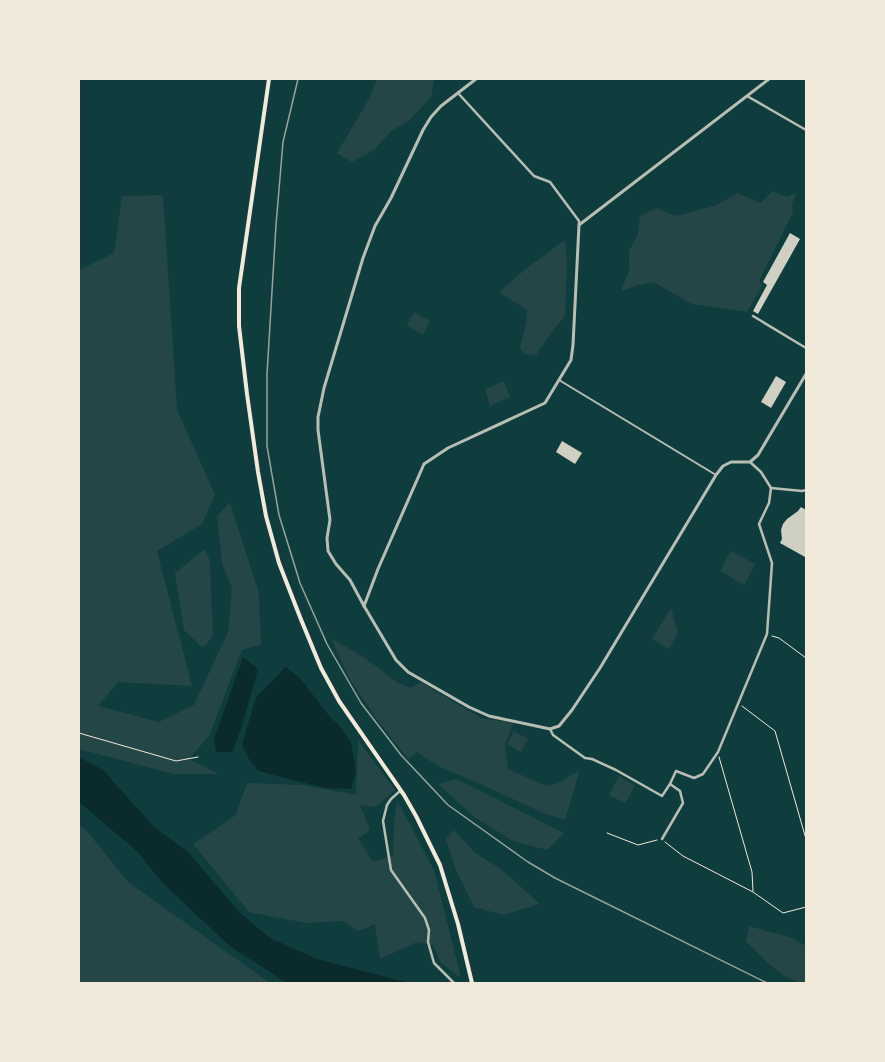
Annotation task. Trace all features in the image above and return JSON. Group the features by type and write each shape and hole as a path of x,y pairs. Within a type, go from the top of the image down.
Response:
{"main road":[{"path":"269,79 239,288 239,326 258,472 266,516 279,563 321,668 339,701 416,816 440,865 458,924 472,983"}],"street":[{"path":"476,79 441,106 431,117 367,244 337,340 320,405 318,430 330,520 327,538 328,552 350,580 396,660 408,672 469,707 489,716 550,729 559,726 572,710 600,668 716,475 723,466 731,462 750,462 758,455 806,374"},
{"path":"579,225 769,79"},
{"path":"364,606 378,569 424,464 448,448 545,403 571,360 579,222 550,182 534,176 458,93"},
{"path":"746,96 806,130"},
{"path":"753,316 806,348"},
{"path":"558,380 716,475"},
{"path":"550,729 553,735 585,758 592,759 616,770 662,796 676,771 694,778 703,774 718,752 767,634 772,563 758,524 769,503 771,488 761,472 750,462"},
{"path":"771,488 806,490"},
{"path":"662,839 683,803 680,791 670,784"},
{"path":"400,791 386,805 383,821 391,870 425,918 429,930 428,942 434,963 454,983"}],"path":[{"path":"767,634 779,638 806,658"},
{"path":"738,703 775,731 806,839"},
{"path":"79,733 176,761 198,757"},
{"path":"718,752 752,872 753,892"},
{"path":"607,833 638,845 662,839 683,856 753,892 783,913 806,907"}],"shaded area":[{"path":"377,79 434,79 431,97 410,120 391,131 374,150 352,162 337,153 369,99"},
{"path":"773,191 787,197 796,193 792,205 793,212 759,281 762,286 747,312 692,304 653,282 621,291 629,270 629,251 638,234 640,216 656,208 676,216 714,206 738,193 760,203"},
{"path":"163,195 177,410 215,495 202,524 157,551 192,686 118,682 98,706 159,722 194,705 228,632 232,588 222,563 217,516 230,503 259,593 261,644 242,650 209,736 189,759 219,774 174,774 79,749 79,270 114,253 122,196"},
{"path":"565,240 567,261 565,316 536,355 524,354 520,348 527,310 499,292 527,268"},
{"path":"414,312 430,321 423,335 407,325"},
{"path":"504,381 510,397 490,406 485,389"},
{"path":"205,549 210,561 213,636 203,648 184,630 175,573"},
{"path":"731,551 755,564 744,585 720,571"},
{"path":"671,608 678,632 669,649 652,639"},
{"path":"331,638 365,658 398,683 411,688 420,682 481,718 514,723 505,744 508,769 546,786 556,784 580,770 565,820 543,813 438,766 417,752 408,759 376,718 349,678"},
{"path":"243,657 258,669 241,729 232,752 216,752 214,739"},
{"path":"286,667 300,678 330,717 339,725 351,743 356,772 351,789 325,788 258,771 249,759 242,745 256,697"},
{"path":"514,731 528,739 521,752 507,744"},
{"path":"358,740 395,790 376,807 360,805 370,830 358,839 373,862 393,855 394,823 397,800 434,870 461,978 441,963 433,945 417,942 380,959 375,924 359,931 342,921 306,923 249,912 193,844 236,815 247,783 302,785 356,795"},
{"path":"79,757 103,770 155,828 187,851 240,913 270,938 317,959 409,983 287,983 231,947 160,880 139,853 79,802"},
{"path":"619,776 635,786 625,803 609,795"},
{"path":"457,779 564,833 547,850 513,841 473,816 438,784"},
{"path":"79,826 86,830 128,882 270,983 79,983"},
{"path":"454,830 474,852 502,870 540,904 503,915 474,907 455,868 446,839"},
{"path":"749,926 792,938 806,946 806,983 789,979 781,974 746,941"}],"building":[{"path":"790,233 800,239 758,314 753,311 767,285 763,282"},
{"path":"776,376 786,382 771,408 761,402"},
{"path":"562,441 582,453 575,464 556,452"},
{"path":"801,507 806,510 805,557 780,543 782,539 781,530 783,524"}],"railway":[{"path":"298,79 283,142 276,225 267,374 267,446 279,515 300,583 327,644 361,703 401,755 448,805 528,862 555,878 767,983"}]}
